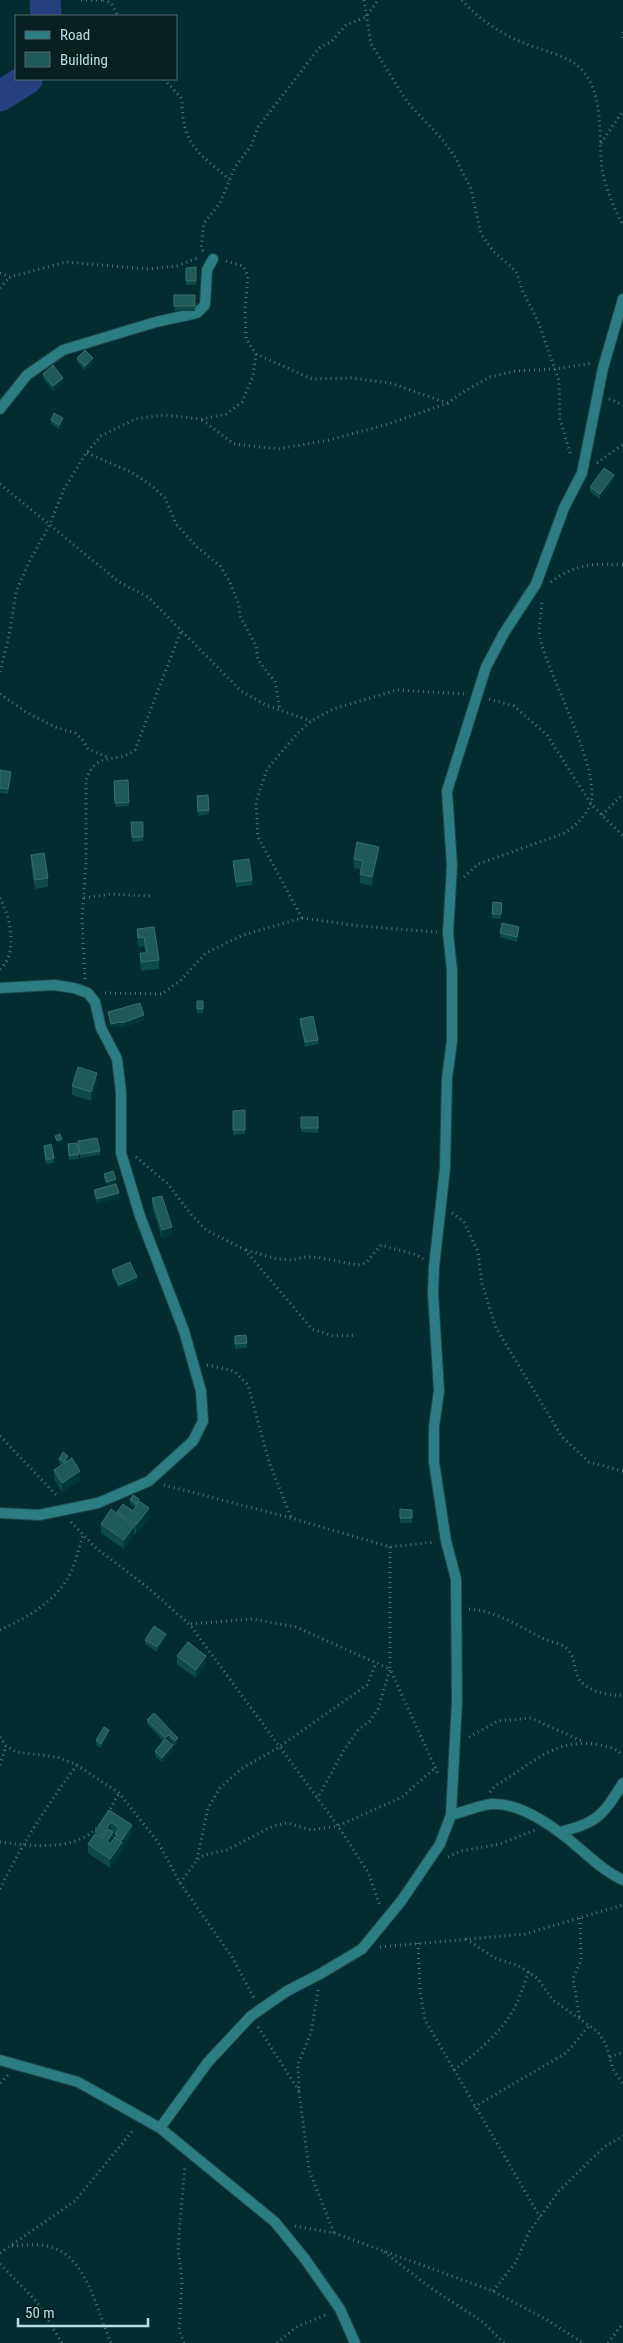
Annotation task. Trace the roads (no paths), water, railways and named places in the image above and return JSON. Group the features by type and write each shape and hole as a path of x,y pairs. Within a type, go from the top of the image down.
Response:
{"street":[{"path":"0,409 27,375 63,350 156,322 197,313 204,306 207,270 213,259"},
{"path":"160,2128 208,2062 256,2013 287,1991 362,1949 385,1921 440,1844 451,1815 455,1744 456,1579 446,1541 434,1462 434,1427 439,1397 433,1293 445,1168 446,1078 452,1041 452,970 448,933 452,866 447,791 486,666 504,633 538,588 564,508 581,475 605,362 623,299"},
{"path":"0,988 54,985 88,993 95,1002 101,1028 117,1059 121,1092 121,1153 140,1216 180,1322 192,1361 201,1391 203,1421 193,1441 149,1481 98,1502 64,1510 39,1515 0,1513"},
{"path":"560,1832 586,1826 606,1811 623,1783"},
{"path":"451,1815 490,1804 504,1805 530,1814 560,1832 592,1859 623,1880"},
{"path":"0,2060 78,2082 160,2128 275,2222 305,2259 340,2309 354,2343"}],"waterway":[{"path":"45,0 46,15"},
{"path":"0,96 25,80"}]}
